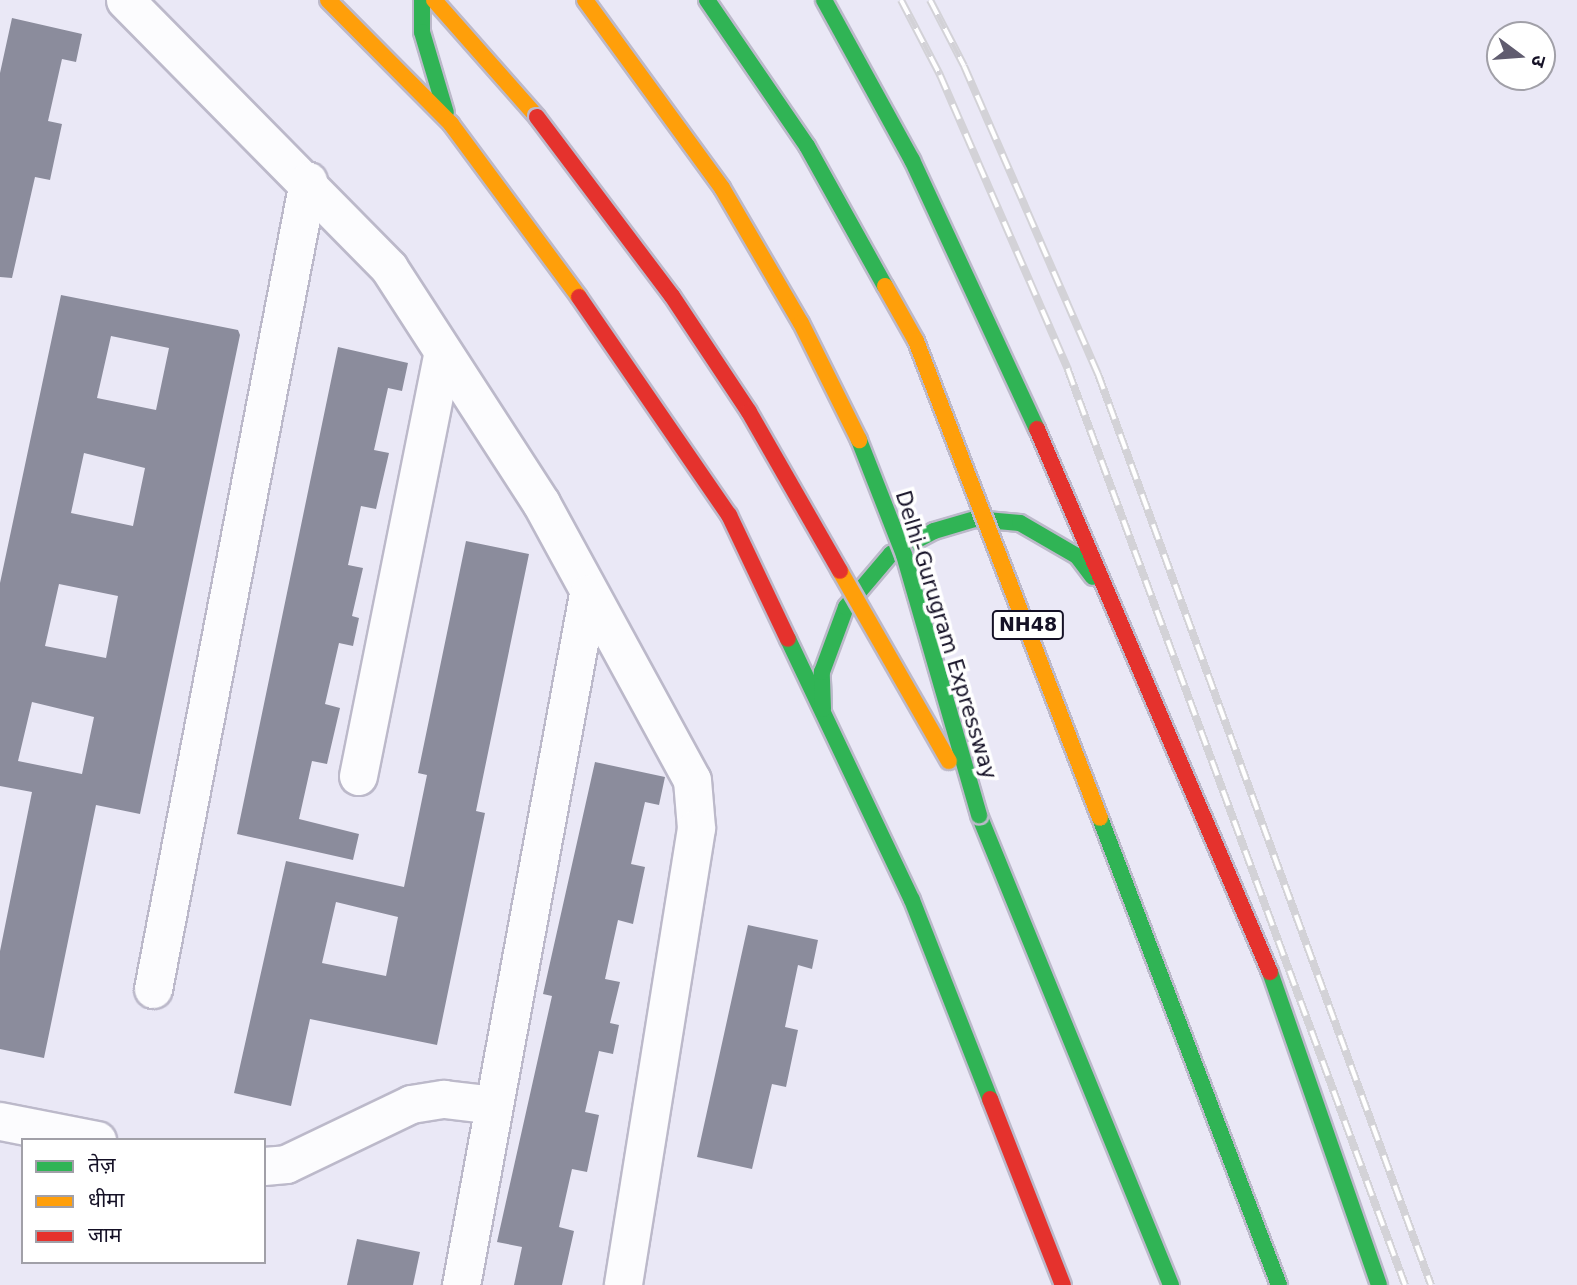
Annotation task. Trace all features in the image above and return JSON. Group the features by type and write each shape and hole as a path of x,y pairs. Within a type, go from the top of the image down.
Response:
{"main road":[{"path":"328,0 451,124 639,378 729,515 912,900 1063,1285"},
{"path":"422,0 428,58 451,124"},
{"path":"434,0 553,137 695,331 749,412 979,815"},
{"name":"Delhi-Gurugram Expressway","path":"585,0 722,188 801,323 867,456 904,555 979,815 1171,1285"},
{"name":"NH48","path":"707,0 807,146 916,341 1279,1285"},
{"path":"824,0 918,172 1006,357 1279,993 1379,1285"},
{"path":"823,714 822,672 846,607 891,554 934,531 975,519 1020,523 1077,556 1107,594"}],"street":[{"path":"125,0 374,247 541,503 682,760 697,802 623,1285"},
{"path":"153,989 308,181"},
{"path":"358,776 443,352"},
{"path":"461,1285 589,594"},
{"path":"266,1167 286,1164 411,1104 444,1099 494,1105"},
{"path":"0,1121 87,1138"}],"building":[{"path":"12,18 82,34 76,62 62,59 48,121 62,124 50,180 35,177 12,278 0,277 0,73"},
{"path":"61,295 238,330 240,335 140,814 96,805 44,1058 0,1049 0,951 32,792 0,786 0,583","holes":["111,336 169,348 156,410 97,398","84,453 145,468 133,526 71,513","59,584 118,596 106,658 45,646","32,702 94,717 82,774 18,761"]},
{"path":"338,347 408,363 402,391 388,388 374,450 389,453 376,509 361,506 348,565 363,568 352,616 359,618 353,646 339,643 325,704 340,708 327,764 312,761 299,819 359,834 353,860 237,834"},
{"path":"466,541 529,554 476,811 485,813 437,1045 310,1019 291,1106 234,1093 286,861 404,887 427,775 418,773","holes":["336,902 398,917 386,976 322,963"]},
{"path":"595,762 665,777 659,805 645,802 631,864 645,867 633,924 618,920 605,979 620,982 610,1023 619,1025 613,1054 599,1051 585,1112 599,1115 587,1172 572,1169 559,1227 574,1231 562,1285 514,1285 522,1247 497,1242 552,996 543,994"},
{"path":"748,925 818,940 812,969 798,965 785,1027 798,1030 786,1087 772,1084 752,1169 697,1157"},
{"path":"357,1239 420,1252 413,1285 347,1285"}],"railway":[{"path":"901,0 940,75 1068,370 1405,1285"},
{"path":"930,0 964,66 1098,374 1431,1285"}],"traffic: fast":[{"path":"422,0 422,32 446,113"},
{"path":"707,0 807,146 885,286"},
{"path":"824,0 912,160 1037,429"},
{"path":"859,440 904,555 979,815"},
{"path":"823,709 822,672 846,607 891,554 934,531 975,519 1020,523 1077,556 1093,577"},
{"path":"788,639 912,900 990,1099"},
{"path":"979,815 1171,1285"},
{"path":"1100,818 1279,1285"},
{"path":"1270,972 1379,1285"}],"traffic: slow":[{"path":"328,0 451,124 579,297"},
{"path":"434,0 537,117"},
{"path":"585,0 722,188 801,323 859,440"},
{"path":"885,286 916,341 1100,818"},
{"path":"840,571 949,761"}],"traffic: jam":[{"path":"537,117 672,296 749,412 840,571"},
{"path":"579,297 729,515 788,639"},
{"path":"1037,429 1270,972"},
{"path":"990,1099 1063,1285"}]}
